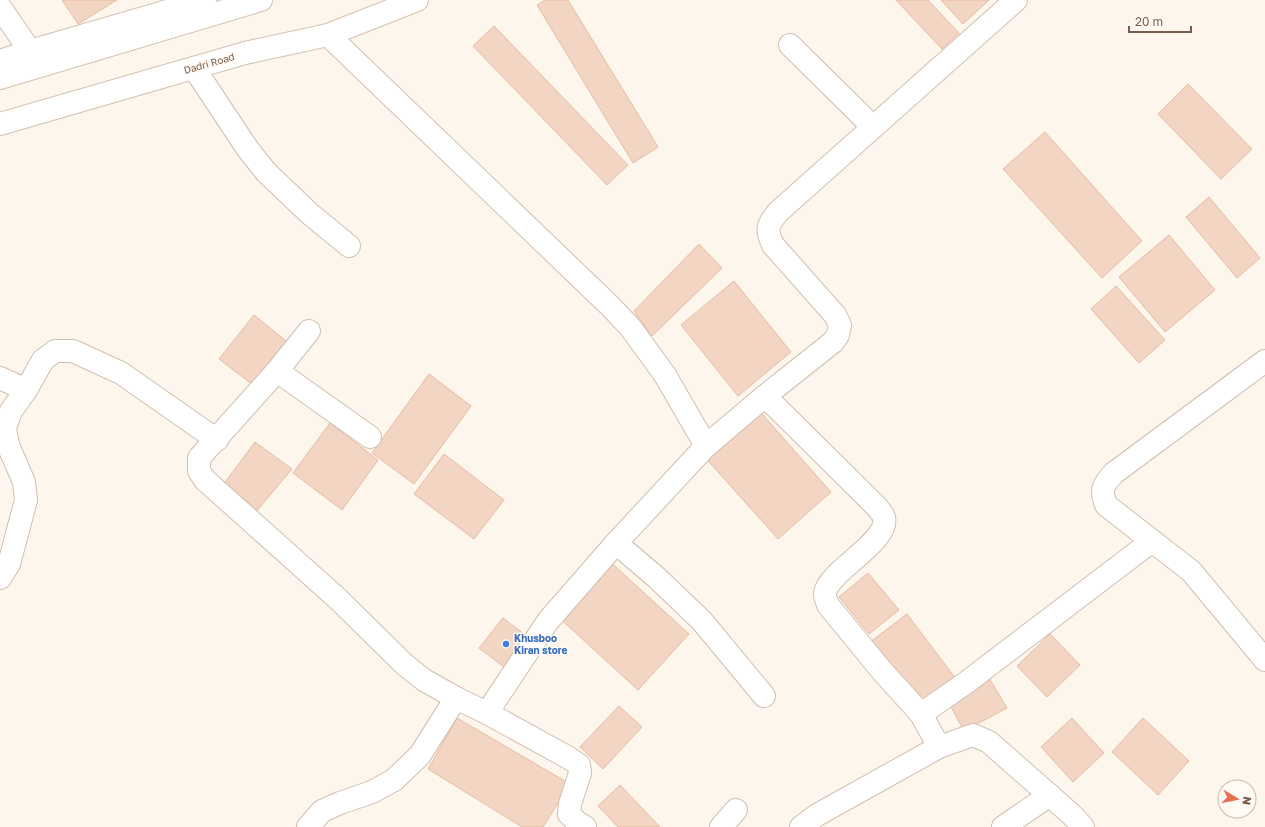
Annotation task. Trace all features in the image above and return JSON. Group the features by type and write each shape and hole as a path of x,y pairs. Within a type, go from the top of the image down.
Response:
{"street":[{"path":"0,61 205,0"},
{"path":"0,78 261,0"},
{"path":"0,111 350,16 385,0"},
{"name":"Dadri Road","path":"0,124 245,53 328,35 417,0"},
{"path":"487,713 548,621 616,543 706,446 765,396 833,342 838,334 840,325 835,315 773,245 768,234 769,224 778,212 1016,0"},
{"path":"0,7 30,51"},
{"path":"328,35 630,327 666,375 706,446"},
{"path":"790,45 873,127"},
{"path":"194,68 247,148 266,172 309,213 349,246"},
{"path":"309,331 277,372 200,458 199,471 205,480 338,599 404,664 424,680 487,713 579,765 580,773 570,804 569,814 585,827"},
{"path":"0,578 9,564 26,500 24,482 8,445 5,428 11,411 26,390 43,360 55,351 73,351 121,373 217,440"},
{"path":"1265,361 1114,473 1105,483 1102,494 1106,505 1191,571 1265,660"},
{"path":"277,372 370,437"},
{"path":"0,378 26,390"},
{"path":"765,396 878,507 884,517 883,527 876,538 829,582 825,594 828,605 920,714 939,747"},
{"path":"920,714 967,682 1152,541"},
{"path":"616,543 657,578 702,621 764,696"},
{"path":"308,827 322,811 340,802 372,792 394,780 420,755 456,698"},
{"path":"801,827 817,815 939,747 973,735 989,742 1050,795 1083,827"},
{"path":"1003,827 1050,795"},
{"path":"721,827 736,810"}],"building":[{"path":"62,0 117,0 78,24"},
{"path":"545,0 568,0 658,147 633,163 537,5"},
{"path":"896,0 928,0 959,33 942,49"},
{"path":"941,0 989,0 963,24"},
{"path":"494,26 628,165 607,185 473,46"},
{"path":"1188,84 1252,149 1221,179 1158,114"},
{"path":"1045,132 1142,241 1102,278 1003,169"},
{"path":"1209,197 1260,258 1237,278 1186,217"},
{"path":"1169,235 1215,290 1165,332 1119,277"},
{"path":"699,244 722,268 652,336 634,311"},
{"path":"734,281 791,352 738,396 681,325"},
{"path":"1116,286 1165,340 1139,363 1091,309"},
{"path":"254,315 291,345 257,388 219,359"},
{"path":"429,374 471,406 414,484 372,453"},
{"path":"755,406 831,492 778,539 702,454"},
{"path":"330,423 378,460 342,510 293,473"},
{"path":"255,442 292,469 255,513 223,485"},
{"path":"444,454 504,500 474,539 414,494"},
{"path":"606,558 689,634 638,690 555,614"},
{"path":"868,573 899,610 869,634 839,597"},
{"path":"907,614 956,679 919,706 870,642"},
{"name":"Khusboo Kiran store","path":"503,618 532,640 508,670 479,648"},
{"path":"1050,634 1080,665 1047,697 1017,666"},
{"path":"989,678 1007,708 964,731 948,701"},
{"path":"619,706 642,727 603,769 580,747"},
{"path":"457,718 570,784 543,827 522,827 428,769"},
{"path":"1072,718 1104,753 1073,782 1041,747"},
{"path":"1143,718 1189,761 1158,795 1112,752"},
{"path":"620,785 660,827 618,827 598,806"}],"place":[{"name":"Khusboo Kiran store","path":"506,644"}]}
